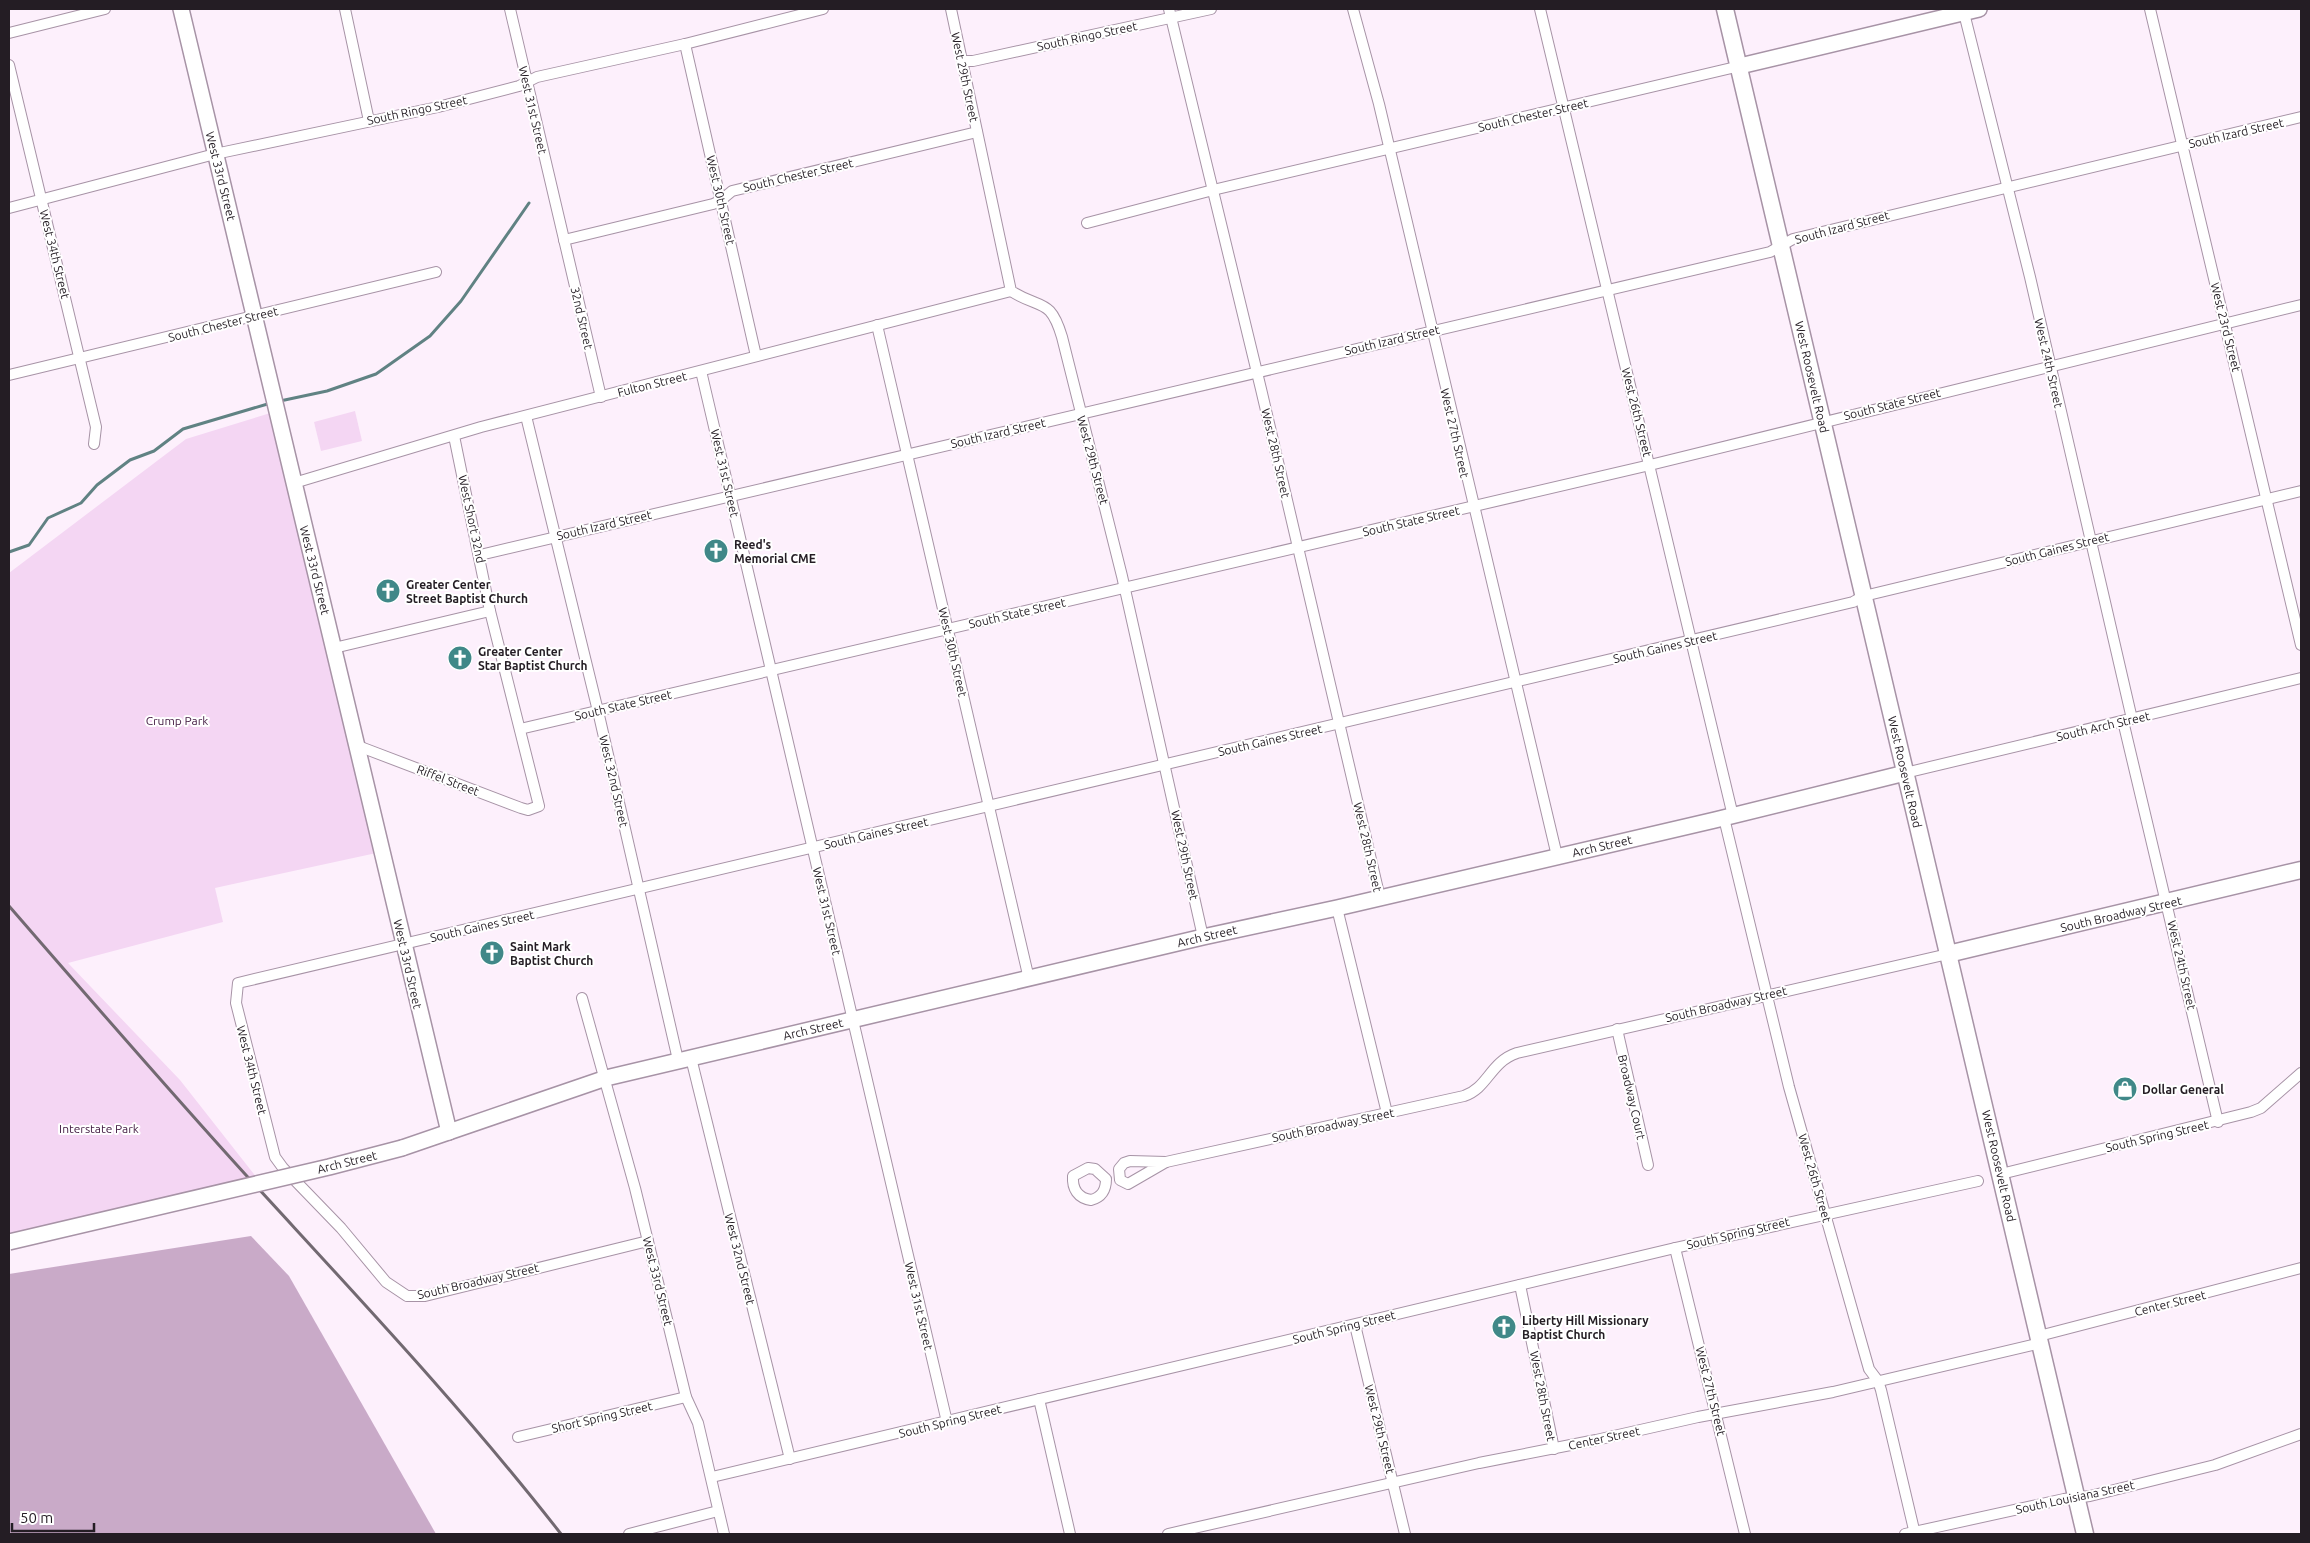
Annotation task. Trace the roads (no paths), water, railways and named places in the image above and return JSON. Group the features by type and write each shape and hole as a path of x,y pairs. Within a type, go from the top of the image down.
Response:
{"main road":[{"name":"West 33rd Street","path":"181,9 449,1132"},
{"name":"West Roosevelt Road","path":"1725,9 2086,1534"},
{"name":"South Chester Street","path":"1740,66 1969,10"},
{"name":"Arch Street","path":"9,1242 310,1172 402,1148 606,1078 1203,937 1337,908 1729,817 1905,772"},
{"name":"South Broadway Street","path":"1948,954 2301,870"}],"street":[{"path":"9,33 105,9"},
{"path":"345,9 368,121"},
{"name":"West 31st Street","path":"510,9 564,240"},
{"name":"South Ringo Street","path":"9,208 216,154 438,107 519,86 537,77 685,44 823,9"},
{"name":"West 29th Street","path":"951,9 1011,292 1043,306 1055,315 1124,588 1203,937"},
{"name":"South Ringo Street","path":"963,62 973,62 1170,14 1211,9"},
{"name":"West 27th Street","path":"1353,9 1389,149 1472,506 1557,856"},
{"name":"West 26th Street","path":"1540,9 1691,640 1767,994 1789,1087 1869,1369 1878,1381 1911,1533"},
{"name":"West 23rd Street","path":"2150,9 2301,645"},
{"name":"West 24th Street","path":"1969,10 2006,186 2091,541 2167,903 2218,1122"},
{"name":"West 28th Street","path":"1170,14 1380,898"},
{"name":"West 30th Street","path":"685,44 756,356"},
{"name":"West 34th Street","path":"9,65 96,427 94,444"},
{"name":"South Chester Street","path":"1087,223 1213,190 1740,66"},
{"name":"South Izard Street","path":"480,555 1770,252 1794,239 2006,186 2301,117"},
{"name":"South Chester Street","path":"564,240 720,201 732,191 977,132"},
{"name":"32nd Street","path":"564,240 600,396"},
{"name":"South Chester Street","path":"9,375 436,272"},
{"name":"Fulton Street","path":"294,483 600,396 1011,292"},
{"name":"South State Street","path":"520,729 1650,465 1822,424 1839,417 2301,305"},
{"name":"West 30th Street","path":"877,325 1029,979"},
{"name":"West 31st Street","path":"701,371 946,1422"},
{"name":"West 32nd Street","path":"526,416 598,711 638,889 790,1459"},
{"name":"West Short 32nd","path":"454,436 490,611 539,806"},
{"name":"South Gaines Street","path":"238,983 1853,602 1864,596 2301,491"},
{"path":"334,648 490,611"},
{"name":"South Arch Street","path":"1905,772 2301,678"},
{"name":"Riffel Street","path":"358,746 521,808 528,810 539,806"},
{"path":"1337,908 1387,1113"},
{"name":"South Broadway Street","path":"1166,1162 1134,1182 1124,1183 1118,1175 1119,1169 1124,1162 1166,1162 1471,1094 1505,1057 1616,1029 1948,954"},
{"name":"West 34th Street","path":"238,983 236,996 237,1011 276,1156"},
{"name":"West 33rd Street","path":"582,998 606,1078 611,1108 648,1241 686,1397 698,1423 724,1534"},
{"name":"Broadway Court","path":"1616,1029 1648,1165"},
{"name":"South Spring Street","path":"2001,1174 2218,1122 2261,1108 2301,1073"},
{"name":"South Broadway Street","path":"276,1156 283,1168 341,1228 386,1282 394,1289 410,1297 425,1296 648,1241"},
{"name":"South Broadway Street","path":"1106,1179 1118,1175"},
{"name":"South Spring Street","path":"712,1477 1675,1248 1825,1213 1978,1181"},
{"name":"West 27th Street","path":"1675,1248 1745,1534"},
{"name":"Center Street","path":"1168,1534 1698,1417 1716,1415 1878,1381 2040,1340 2301,1268"},
{"name":"West 28th Street","path":"1520,1285 1554,1449"},
{"name":"West 29th Street","path":"1356,1325 1405,1534"},
{"name":"Short Spring Street","path":"518,1437 686,1397"},
{"path":"1039,1399 1070,1534"},
{"name":"South Louisiana Street","path":"1911,1533 2076,1496 2090,1496 2215,1465 2301,1434"},
{"path":"629,1534 718,1511"}],"waterway":[{"path":"280,401 327,391 376,374 430,336 461,301 529,203"},
{"path":"9,552 29,545 48,518 81,503 97,485 130,460 154,451 183,429 271,403"}],"railway":[{"path":"9,906 185,1108 446,1396 524,1487 561,1534"}],"place":[{"name":"Reed's Memorial CME","path":"716,551"},
{"name":"Greater Center Street Baptist Church","path":"388,591"},
{"name":"Greater Center Star Baptist Church","path":"460,658"},
{"name":"Saint Mark Baptist Church","path":"492,953"},
{"name":"Dollar General","path":"2125,1089"},
{"name":"Liberty Hill Missionary Baptist Church","path":"1504,1327"}],"park label":[{"name":"Crump Park","path":"177,720"},
{"name":"Interstate Park","path":"99,1128"}]}
